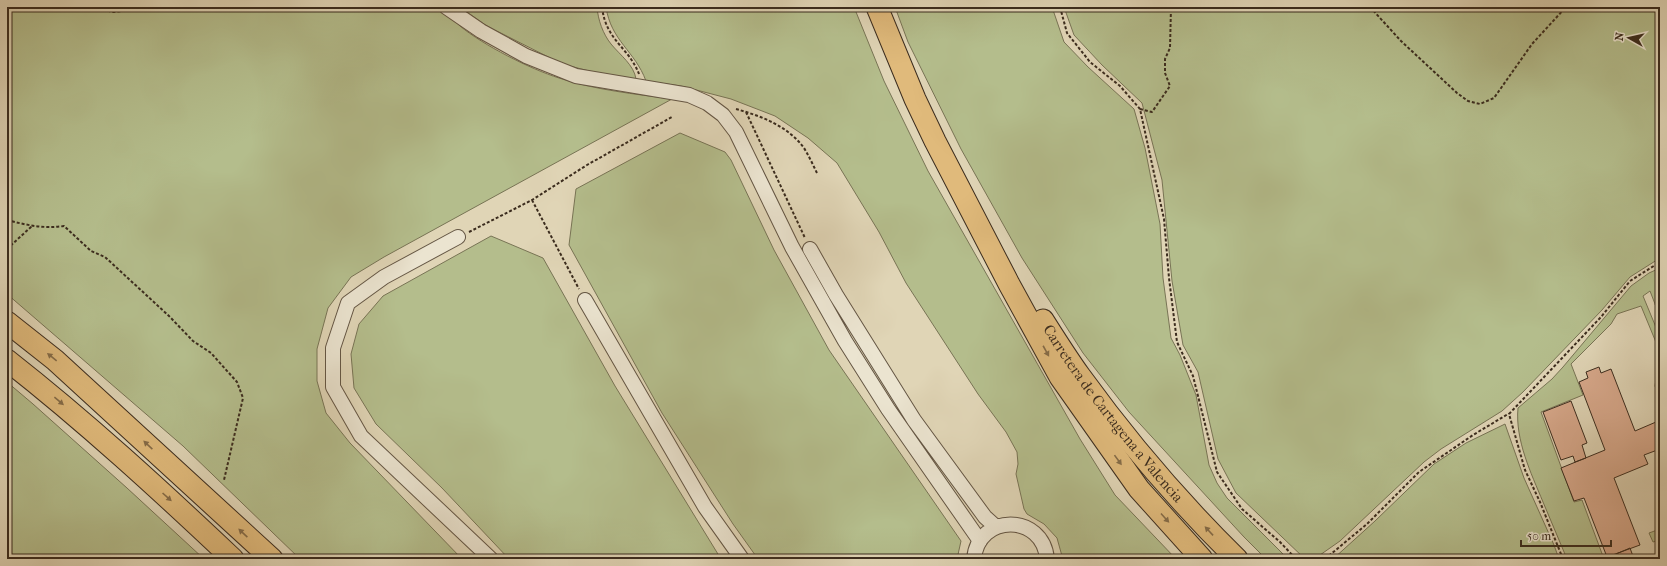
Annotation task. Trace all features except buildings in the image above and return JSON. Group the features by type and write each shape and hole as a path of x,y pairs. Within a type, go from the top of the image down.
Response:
{"highway":[{"name":"Carretera de Cartagena a Valencia","path":"877,7 915,99 1009,284 1060,377 1139,489 1202,559"},
{"name":"Carretera de Cartagena a Valencia","path":"975,218 1080,376 1144,458 1184,504 1237,559"},
{"path":"7,322 56,360 272,559"},
{"path":"7,360 65,406 233,559"}],"lane":[{"path":"446,7 481,31 526,56 576,76 689,95 708,102 723,115 736,132 792,247 845,341 888,409 980,541"},
{"path":"458,237 384,277 348,303 334,348 333,387 361,436 491,559"},
{"path":"810,250 836,295 914,420 985,517 996,527"},
{"path":"585,300 705,507 742,559"},
{"path":"974,559 975,552 980,541 988,532 996,527 1013,524 1029,530 1042,542 1047,559"}],"path":[{"path":"104,7 111,12 124,11 129,7"},
{"path":"602,7 604,21 609,33 635,63 645,88"},
{"path":"1060,7 1067,33 1085,56 1090,62 1120,86 1140,109 1164,220 1168,278 1177,342 1193,376 1217,472 1242,509 1280,542 1296,559"},
{"path":"1140,109 1152,112 1170,86 1165,73 1165,59 1170,48 1171,7"},
{"path":"1370,7 1401,41 1457,92 1468,101 1480,104 1494,98 1532,44 1566,7"},
{"path":"733,109 758,115 785,130 804,148 817,173"},
{"path":"746,112 810,250"},
{"path":"458,237 532,200 587,165 672,117"},
{"path":"532,200 585,300"},
{"path":"7,220 32,226 52,228 64,226 91,251 105,257 169,316 193,341 211,353 238,382 243,398 224,480"},
{"path":"7,250 32,226"},
{"path":"1325,559 1367,524 1419,472 1473,435 1509,414 1601,317 1630,281 1660,262"},
{"path":"1509,414 1524,470 1540,502 1563,559"}],"green space":[{"path":"7,7 440,7 460,26 481,41 507,56 547,74 601,89 672,99 384,257 351,277 328,308 317,349 317,381 326,413 350,443 462,559 300,559 183,446 7,294"},
{"path":"460,7 597,7 603,31 611,44 633,69 636,79 597,73 562,64 487,26"},
{"path":"606,7 854,7 884,81 928,171 1080,439 1115,495 1176,559 1064,559 1057,538 1044,524 1027,514 1024,509 1016,474 1018,464 1017,452 1006,432 978,394 906,283 879,232 837,163 808,138 775,116 731,99 681,86 646,81 636,62 613,29"},
{"path":"895,7 1052,7 1064,42 1088,67 1134,109 1145,148 1160,224 1163,278 1171,338 1180,355 1196,395 1209,465 1217,483 1227,498 1288,559 1266,559 1244,537 1129,412 1083,353 1022,258 961,149 908,42"},
{"path":"1064,7 1660,7 1660,258 1630,277 1602,310 1523,392 1502,411 1441,449 1424,462 1340,541 1320,555 1305,559 1236,493 1218,459 1198,372 1183,345 1172,281 1162,180 1142,103 1102,65 1074,35"},
{"path":"680,133 725,152 731,160 774,250 829,350 961,541 957,559 758,559 733,524 662,413 569,245 576,189"},
{"path":"491,236 543,258 615,386 721,559 509,559 442,488 376,424 354,388 351,354 359,324 383,296"},
{"path":"1660,268 1660,301 1655,304 1650,291 1643,296 1660,337 1660,352 1641,306 1617,314 1611,324 1571,364 1583,395 1541,412 1574,502 1582,500 1604,559 1567,559 1534,480 1521,444 1518,408 1552,379 1631,286 1649,273"},
{"path":"1660,377 1660,400 1655,386 1656,379"},
{"path":"7,382 127,488 204,559 7,559"},
{"path":"1505,424 1524,478 1559,559 1333,559 1434,464 1466,443"},
{"path":"1660,529 1660,540 1653,542 1649,533"}]}
